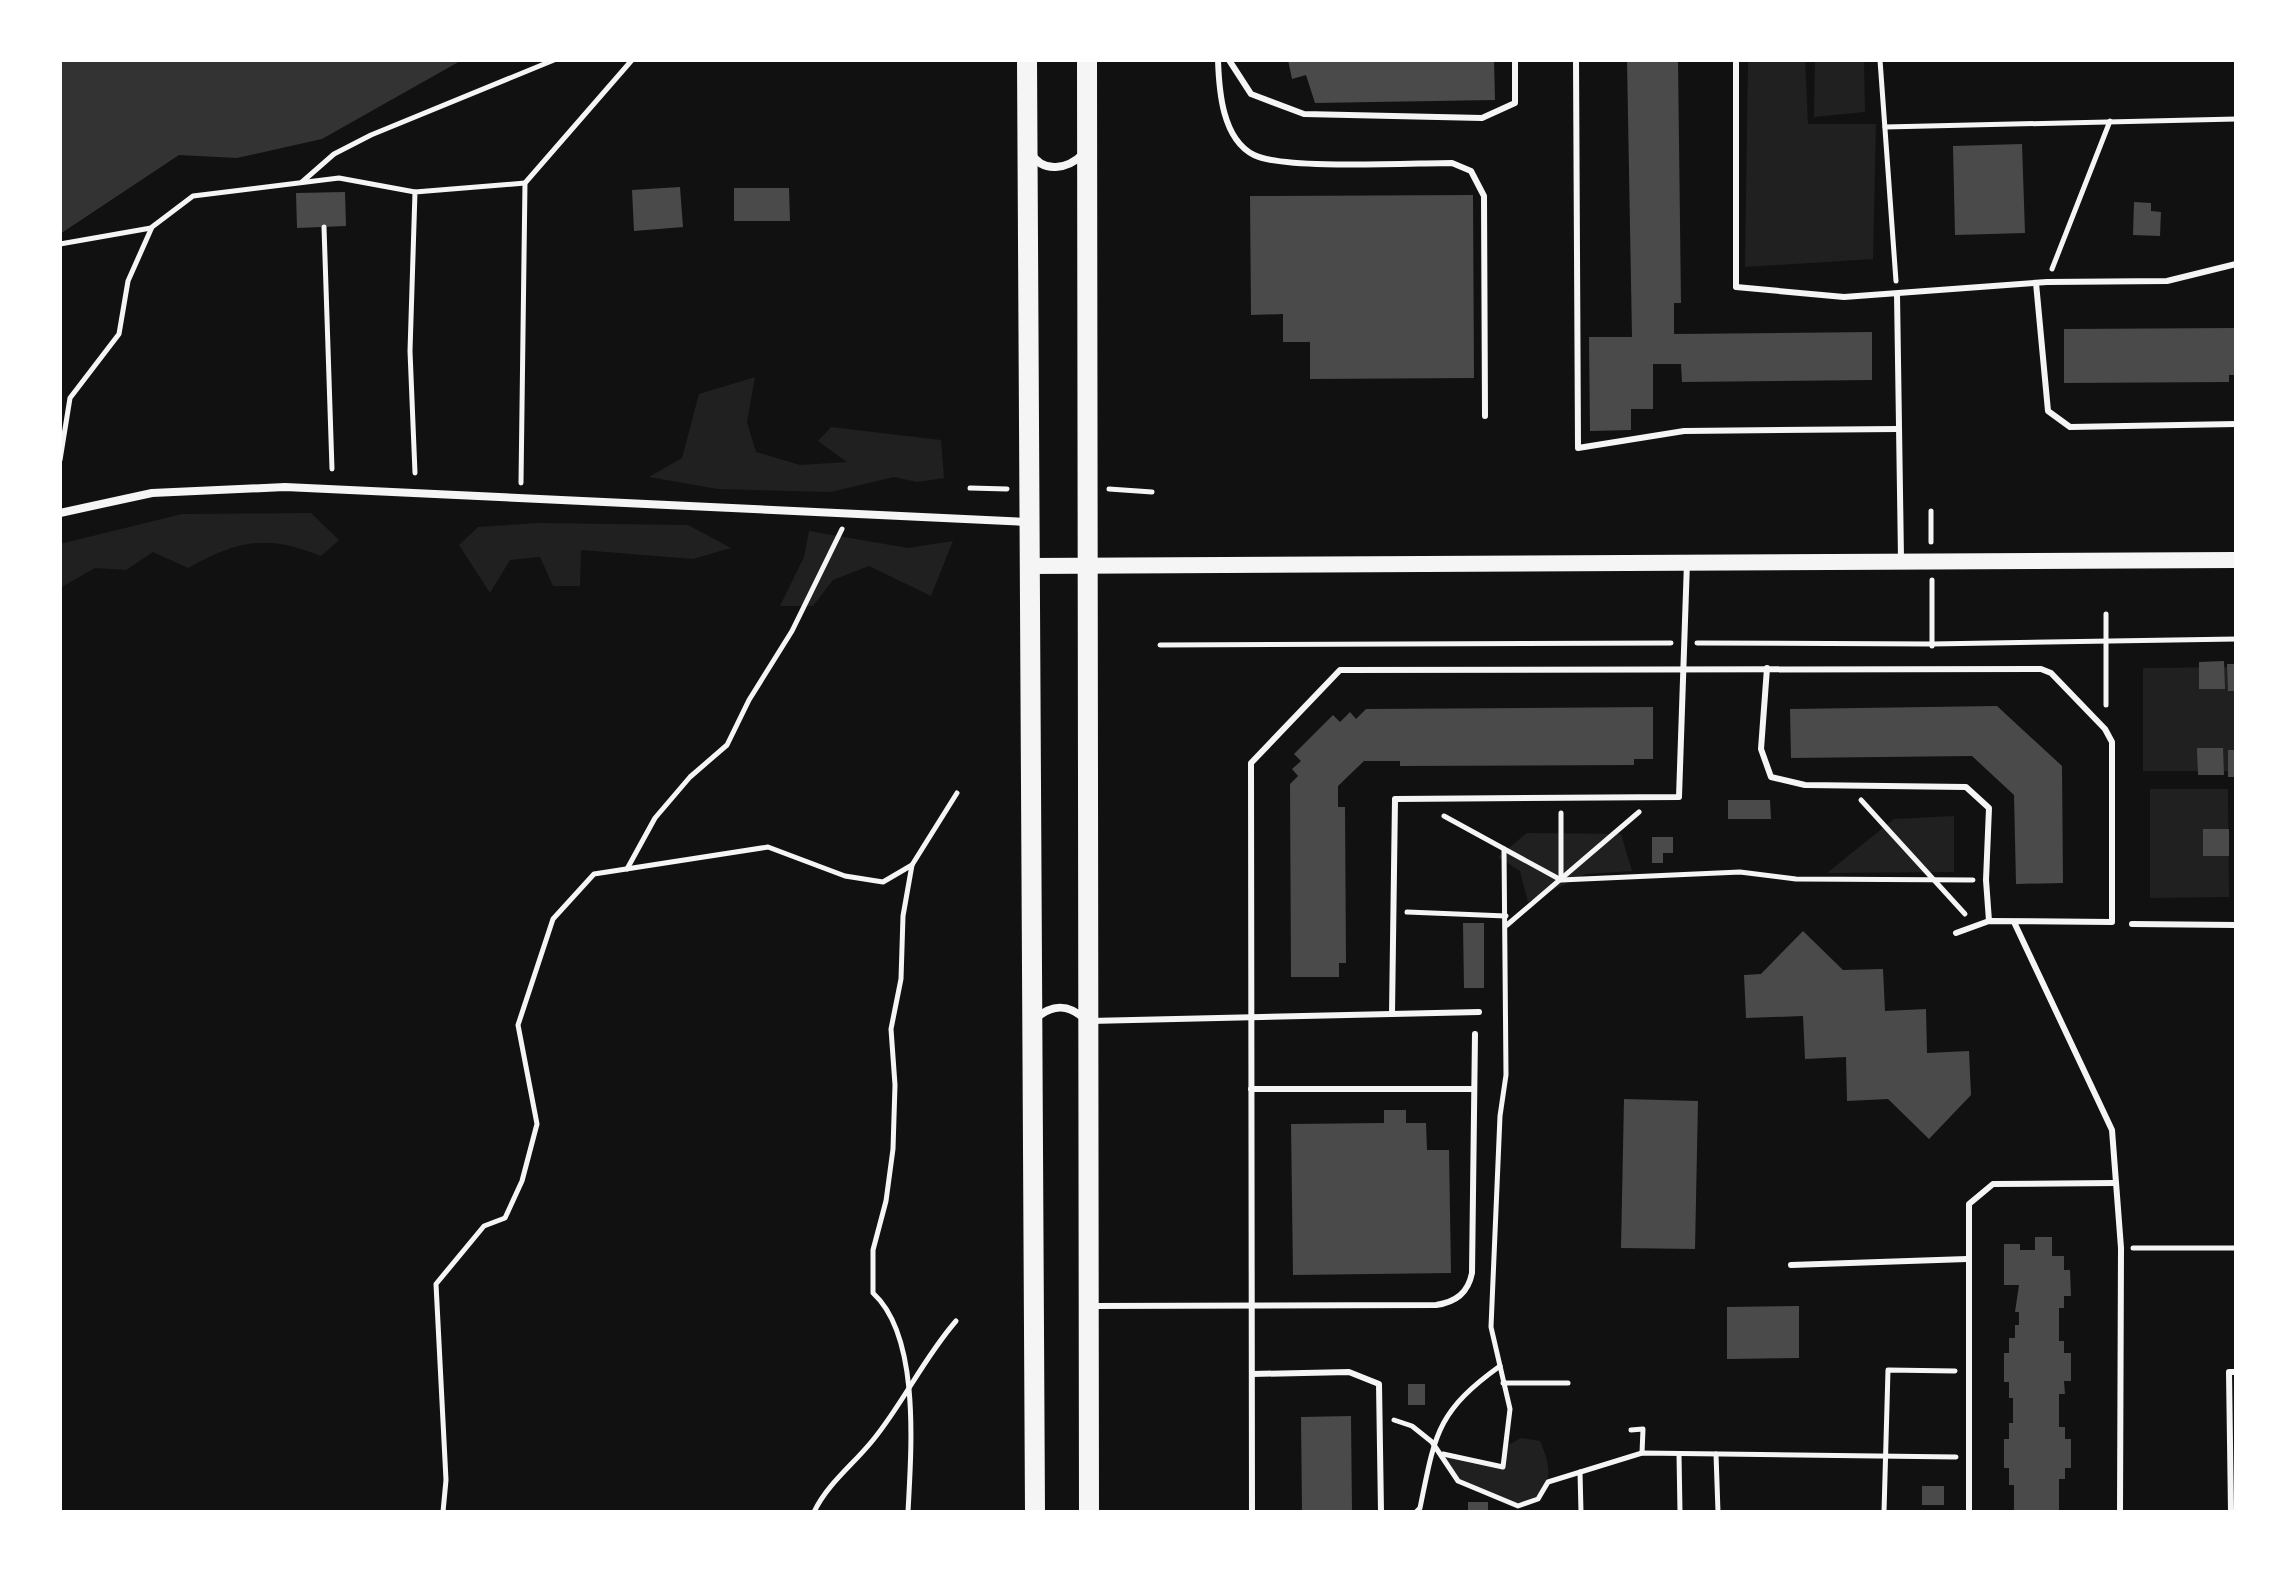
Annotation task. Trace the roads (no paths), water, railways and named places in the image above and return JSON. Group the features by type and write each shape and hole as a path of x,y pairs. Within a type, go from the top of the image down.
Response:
{"main road":[{"path":"1027,60 1035,1512"},
{"path":"1087,60 1089,1512"},
{"path":"1030,566 2236,560"}],"street":[{"path":"1028,149 1035,160 1056,168 1067,166 1085,152"},
{"path":"60,513 152,493 285,487 1030,522"},
{"path":"1032,1022 1049,1009 1059,1006 1070,1008 1087,1021"}],"lane":[{"path":"1218,60 1220,96 1231,130 1253,155 1290,162 1452,163 1471,171 1484,196 1485,416"},
{"path":"1229,60 1251,94 1304,114 1482,118 1515,103 1515,60"},
{"path":"1576,60 1578,448 1684,431 1898,429"},
{"path":"1736,60 1736,287 1844,297 2047,282 2167,281 2236,264"},
{"path":"2036,283 2048,411 2070,427 2236,424"},
{"path":"1897,294 1901,561"},
{"path":"1392,1013 1395,799 1679,797 1687,562"},
{"path":"1767,668 1761,749 1771,777 1805,785 1966,787 1989,808 1986,880 1989,921"},
{"path":"1252,1512 1251,763 1340,670 1932,668 2041,669 2051,673 2105,729 2112,742 2112,922 1989,921 1973,924 1956,933"},
{"path":"2014,922 2112,1130 2121,1248 2120,1512"},
{"path":"2132,924 2236,925"},
{"path":"1087,1021 1479,1012"},
{"path":"1088,1306 1450,1303 1462,1294 1472,1273 1475,1034"},
{"path":"1251,1089 1473,1089"},
{"path":"1969,1512 1969,1204 1993,1184 2114,1183"},
{"path":"1791,1265 1967,1259"},
{"path":"1252,1374 1349,1372 1379,1384 1382,1416 1381,1512"},
{"path":"2231,1512 2229,1372 2236,1372"}]}
